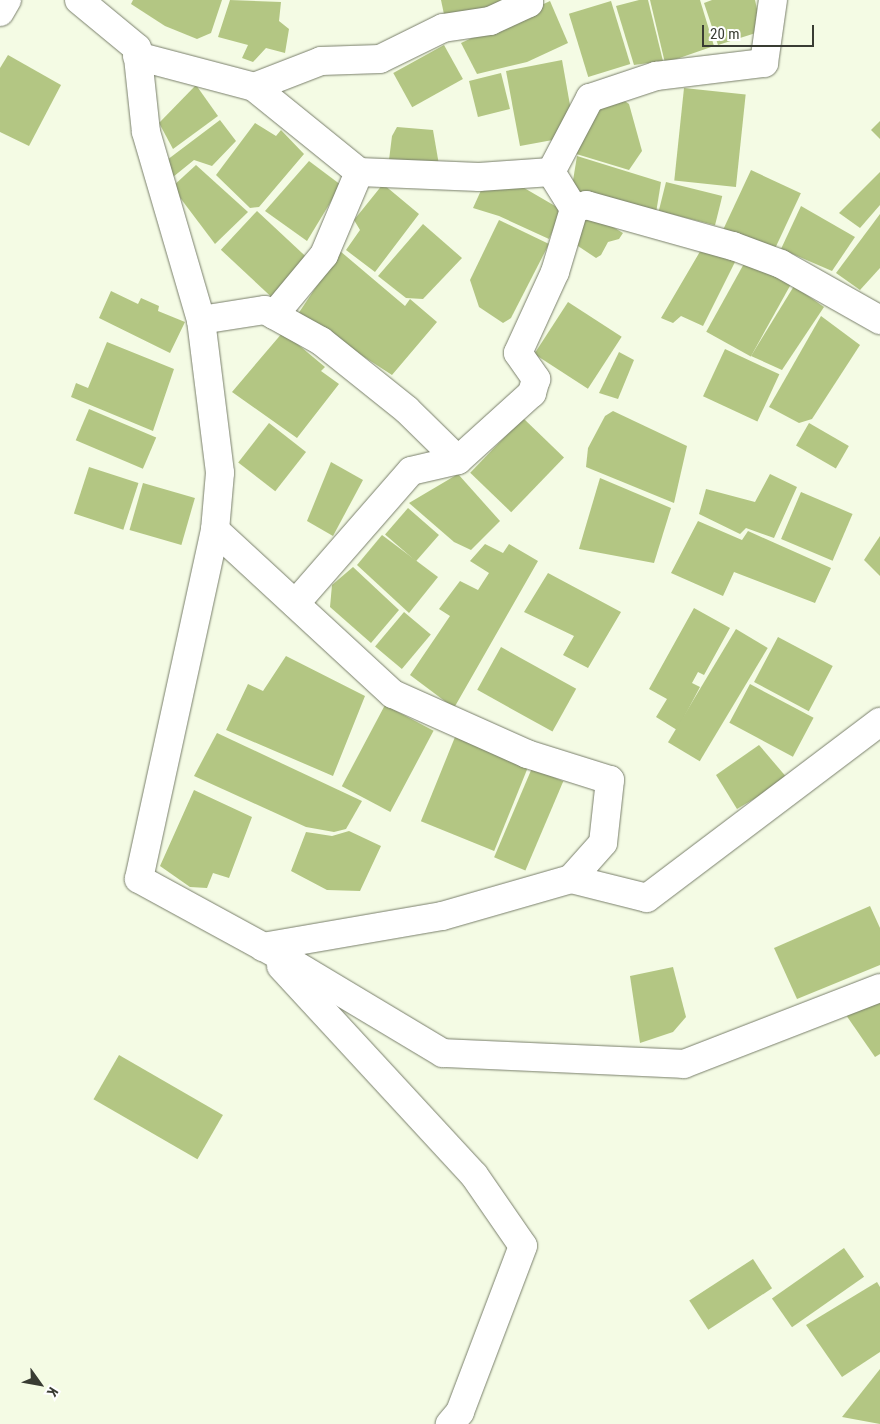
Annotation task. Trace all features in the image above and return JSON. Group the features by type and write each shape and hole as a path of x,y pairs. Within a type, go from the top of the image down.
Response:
{"street":[{"path":"0,12 7,0"},
{"path":"79,0 137,48 146,132 201,320 220,473 215,530 139,879 263,947 443,1053 684,1064 880,988"},
{"path":"254,87 321,62 380,59 443,28 490,21 529,3 528,0"},
{"path":"551,172 590,98 656,76 764,63 772,0"},
{"path":"138,56 254,87 359,172 479,177 551,172"},
{"path":"274,315 324,255 359,172"},
{"path":"295,604 411,471 458,460 532,394 536,379 518,353 555,272 574,209 551,172"},
{"path":"574,209 586,205 757,255 781,264 880,320"},
{"path":"201,320 265,310 322,341 407,410 458,460"},
{"path":"215,530 392,694 527,754 610,780 602,842 571,880"},
{"path":"263,947 442,916 571,880 647,898 880,722"},
{"path":"263,947 474,1175 523,1246 460,1412 450,1424"}],"building":[{"path":"133,0 222,0 211,33 197,39 165,26 131,4"},
{"path":"230,0 281,2 279,21 289,29 285,53 266,48 253,62 242,58 248,45 218,37"},
{"path":"441,0 517,0 445,19"},
{"path":"639,0 648,0 663,61 634,65 616,6"},
{"path":"650,0 700,0 714,46 665,63"},
{"path":"712,0 755,0 762,31 718,45 704,3"},
{"path":"550,1 568,43 527,62 477,74 461,43"},
{"path":"611,1 630,64 588,77 569,14"},
{"path":"444,45 463,79 412,107 393,73"},
{"path":"8,55 61,85 29,146 0,132 0,68"},
{"path":"562,60 573,122 558,139 520,146 506,71"},
{"path":"501,73 510,109 478,117 469,81"},
{"path":"196,85 218,116 173,149 159,123"},
{"path":"684,88 746,94 736,187 674,180"},
{"path":"619,97 629,104 642,151 629,170 573,153 594,113"},
{"path":"220,120 236,141 212,166 194,160 173,177 167,160"},
{"path":"880,121 880,139 871,130"},
{"path":"255,123 276,136 281,130 304,154 259,207 250,208 216,175"},
{"path":"397,127 433,130 439,165 389,160 392,136"},
{"path":"577,156 661,182 656,213 571,193"},
{"path":"309,161 341,185 307,241 265,211"},
{"path":"196,165 248,212 215,244 172,187"},
{"path":"751,170 801,193 773,253 723,230"},
{"path":"880,172 880,205 860,228 839,213"},
{"path":"666,182 722,196 715,225 659,211"},
{"path":"383,184 419,214 375,272 346,250 360,230 354,220"},
{"path":"519,185 562,210 549,239 499,216 473,208 483,186"},
{"path":"801,206 855,237 832,271 781,249"},
{"path":"257,211 309,259 273,298 221,250"},
{"path":"588,212 623,233 619,239 608,242 601,255 596,258 572,242"},
{"path":"880,214 880,268 860,290 836,273"},
{"path":"499,220 549,244 511,318 503,323 479,307 470,280"},
{"path":"423,224 462,258 423,299 406,298 378,276"},
{"path":"705,243 737,258 703,326 681,316 673,323 661,318"},
{"path":"340,251 405,306 410,299 437,322 392,375 298,314"},
{"path":"746,260 791,285 751,356 706,332"},
{"path":"794,286 824,307 782,370 751,356"},
{"path":"111,291 138,304 141,298 159,306 158,311 185,322 170,353 99,318"},
{"path":"568,302 622,337 588,389 534,354"},
{"path":"821,316 860,345 812,419 799,423 769,407"},
{"path":"283,332 325,367 321,371 339,384 297,438 232,392"},
{"path":"107,342 174,369 153,431 71,397 76,383 88,388"},
{"path":"725,349 779,374 757,421 703,396"},
{"path":"619,352 634,360 618,399 599,393"},
{"path":"89,409 156,438 143,469 76,440"},
{"path":"613,411 687,446 674,503 586,467 588,448 605,416"},
{"path":"523,418 564,458 511,512 470,473"},
{"path":"269,423 306,452 275,491 238,462"},
{"path":"809,423 849,446 836,469 796,446"},
{"path":"331,462 363,480 333,536 307,521"},
{"path":"89,467 138,483 123,530 74,514"},
{"path":"458,474 500,521 471,550 454,542 409,503"},
{"path":"770,474 797,487 774,538 746,528 740,534 699,514 706,489 755,502"},
{"path":"600,478 671,508 654,563 579,549"},
{"path":"143,483 195,498 181,545 129,530"},
{"path":"801,492 853,514 833,561 781,539"},
{"path":"408,508 439,535 416,561 385,534"},
{"path":"698,521 742,540 748,531 831,568 815,603 734,572 723,596 671,573"},
{"path":"382,535 438,577 409,613 357,565"},
{"path":"880,536 880,576 864,560"},
{"path":"485,544 503,553 509,544 538,561 454,708 410,675 450,616 439,609 460,581 478,590 489,573 470,561"},
{"path":"353,567 399,610 371,643 330,607 332,585"},
{"path":"548,573 621,612 588,668 563,655 574,636 524,612"},
{"path":"694,608 730,628 704,675 698,672 692,683 700,687 677,730 656,717 667,699 649,689"},
{"path":"404,612 431,634 402,669 375,646"},
{"path":"736,629 768,648 700,761 668,742"},
{"path":"778,637 833,666 809,711 754,682"},
{"path":"501,647 576,689 552,732 477,690"},
{"path":"286,656 365,696 333,776 226,730 248,684 263,691"},
{"path":"750,684 814,718 793,757 729,723"},
{"path":"385,705 434,731 390,812 342,786"},
{"path":"217,733 362,801 346,829 334,832 306,827 194,776"},
{"path":"455,737 528,767 494,851 421,821"},
{"path":"759,745 788,779 737,809 716,775"},
{"path":"532,768 563,781 525,871 494,857"},
{"path":"194,790 252,817 229,878 213,873 207,888 190,887 160,866"},
{"path":"349,831 381,846 360,891 327,890 291,871 306,832 332,836"},
{"path":"870,906 880,928 880,965 797,999 774,948"},
{"path":"673,967 686,1017 673,1032 640,1043 630,976"},
{"path":"880,995 880,1054 875,1057 846,1015"},
{"path":"119,1055 223,1115 197,1159 94,1099"},
{"path":"844,1248 864,1277 792,1327 772,1298"},
{"path":"753,1259 772,1288 708,1330 689,1300"},
{"path":"877,1282 880,1287 880,1352 842,1377 806,1325"},
{"path":"880,1369 880,1424 842,1417"}]}
